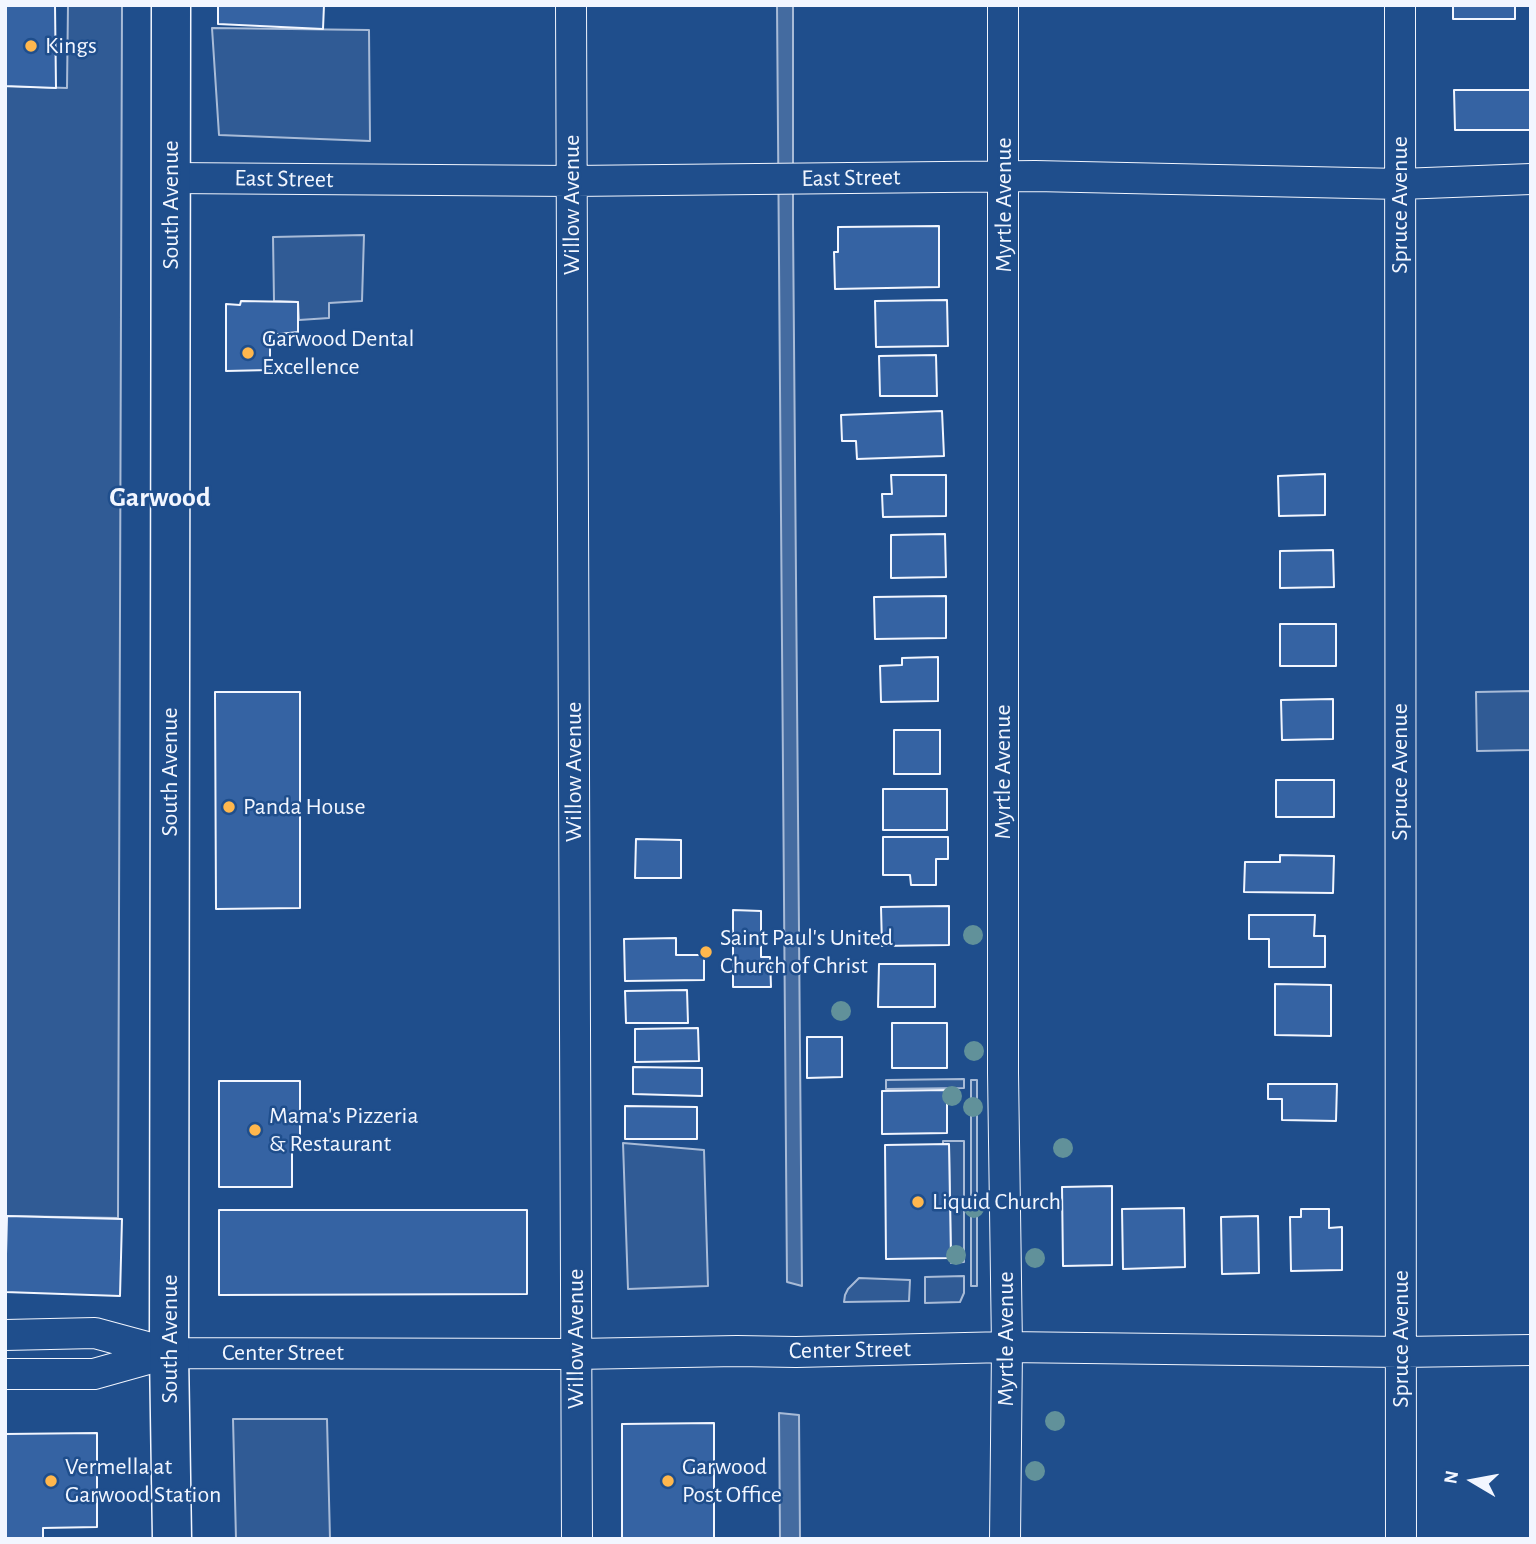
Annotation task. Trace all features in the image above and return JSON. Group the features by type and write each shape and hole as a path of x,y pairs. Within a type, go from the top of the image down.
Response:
{"main road":[{"name":"South Avenue","path":"171,5 169,1353 172,1539"}],"street":[{"name":"Willow Avenue","path":"571,5 577,1539"},
{"name":"Myrtle Avenue","path":"1003,5 1003,1073 1007,1347 1005,1539"},
{"name":"Spruce Avenue","path":"1400,5 1401,1539"},
{"name":"East Street","path":"171,178 572,181 1049,176 1399,184 1531,179"},
{"name":"Center Street","path":"5,1335 95,1333 169,1353 576,1354 1007,1347 1401,1352 1531,1350"},
{"name":"Center Street","path":"5,1374 94,1374 169,1353"}],"shaded area":[{"path":"68,5 122,5 118,1218 5,1216 5,86 67,88"},
{"path":"777,5 793,5 802,1286 787,1282"},
{"path":"212,28 369,30 370,141 219,135"},
{"path":"364,235 362,301 329,303 329,318 299,320 298,302 274,301 273,237"},
{"path":"1531,691 1531,750 1477,751 1476,692"},
{"path":"964,1079 964,1088 886,1089 886,1080"},
{"path":"971,1080 977,1080 977,1286 971,1286"},
{"path":"943,1141 964,1141 964,1262 951,1263 949,1145 943,1144"},
{"path":"623,1143 704,1150 708,1286 628,1289"},
{"path":"964,1276 964,1293 960,1302 925,1303 925,1277"},
{"path":"859,1278 910,1280 909,1301 844,1302 848,1289"},
{"path":"779,1413 799,1415 800,1539 780,1539"},
{"path":"233,1419 327,1419 330,1539 236,1539"}],"building":[{"name":"Kings","path":"5,5 55,5 56,88 5,86"},
{"path":"218,5 324,5 323,29 218,24"},
{"path":"1453,5 1515,5 1515,19 1453,19"},
{"path":"1454,90 1531,90 1531,130 1455,130"},
{"path":"939,226 939,287 835,289 834,252 838,252 838,227"},
{"path":"947,300 948,346 876,347 875,301"},
{"name":"Garwood Dental Excellence","path":"241,301 298,302 298,332 270,335 270,370 226,371 226,304 240,305"},
{"path":"936,355 937,396 880,396 879,356"},
{"path":"942,411 944,456 857,459 856,441 842,441 841,415"},
{"path":"1325,474 1325,515 1279,516 1278,476"},
{"path":"891,475 946,475 946,516 883,517 882,494 892,494"},
{"path":"945,534 946,577 891,578 891,535"},
{"path":"1333,550 1334,587 1280,588 1280,551"},
{"path":"946,596 946,638 875,639 874,597"},
{"path":"1280,624 1336,624 1336,666 1280,666"},
{"path":"938,657 938,701 881,702 880,666 902,665 902,658"},
{"path":"215,692 300,692 300,908 216,909"},
{"path":"1333,699 1333,739 1282,740 1281,700"},
{"path":"894,730 940,730 940,774 894,774"},
{"path":"1276,780 1334,780 1334,817 1276,817"},
{"path":"883,789 947,789 947,830 883,830"},
{"path":"883,837 948,837 948,859 936,859 936,885 911,885 910,875 883,875"},
{"path":"636,839 681,840 681,878 635,878"},
{"path":"1280,855 1334,856 1333,893 1244,892 1245,862 1280,862"},
{"path":"949,906 949,945 882,946 881,907"},
{"path":"733,910 761,911 761,957 770,957 771,987 733,987"},
{"path":"1249,915 1315,915 1314,936 1325,936 1325,967 1269,967 1269,939 1249,939"},
{"path":"676,938 676,955 704,955 704,980 625,981 624,939"},
{"path":"879,964 935,964 935,1007 878,1007"},
{"path":"1275,984 1331,985 1331,1036 1275,1035"},
{"path":"687,990 688,1023 626,1023 625,991"},
{"path":"892,1023 947,1023 947,1068 892,1068"},
{"path":"698,1028 699,1061 635,1062 635,1029"},
{"path":"807,1037 842,1037 842,1077 807,1078"},
{"path":"633,1067 702,1068 702,1096 633,1094"},
{"path":"219,1081 300,1081 300,1143 292,1143 292,1187 219,1187"},
{"path":"1268,1084 1337,1084 1336,1121 1282,1120 1282,1099 1268,1099"},
{"path":"947,1090 947,1133 882,1134 882,1091"},
{"path":"625,1106 697,1107 697,1139 625,1139"},
{"name":"Liquid Church","path":"949,1144 951,1258 886,1259 885,1145"},
{"path":"1112,1186 1112,1265 1063,1266 1062,1187"},
{"path":"1184,1208 1185,1267 1123,1269 1122,1209"},
{"path":"1301,1209 1329,1209 1329,1228 1342,1227 1342,1270 1291,1271 1290,1217 1301,1217"},
{"path":"219,1210 527,1210 527,1294 219,1295"},
{"path":"7,1216 122,1219 120,1296 5,1292"},
{"path":"1258,1216 1259,1273 1222,1274 1221,1217"},
{"name":"Garwood Post Office","path":"714,1423 714,1539 622,1539 622,1424"},
{"name":"Vermella at Garwood Station","path":"97,1433 97,1527 43,1528 43,1539 5,1539 5,1434"}],"place":[{"name":"Kings","path":"31,46"},
{"name":"Garwood Dental Excellence","path":"248,353"},
{"name":"Panda House","path":"229,807"},
{"name":"Saint Paul's United Church of Christ","path":"706,952"},
{"name":"Mama's Pizzeria & Restaurant","path":"255,1130"},
{"name":"Liquid Church","path":"918,1202"},
{"name":"Vermella at Garwood Station","path":"51,1481"},
{"name":"Garwood Post Office","path":"668,1481"}],"district":[{"name":"Garwood","path":"160,498"}]}
